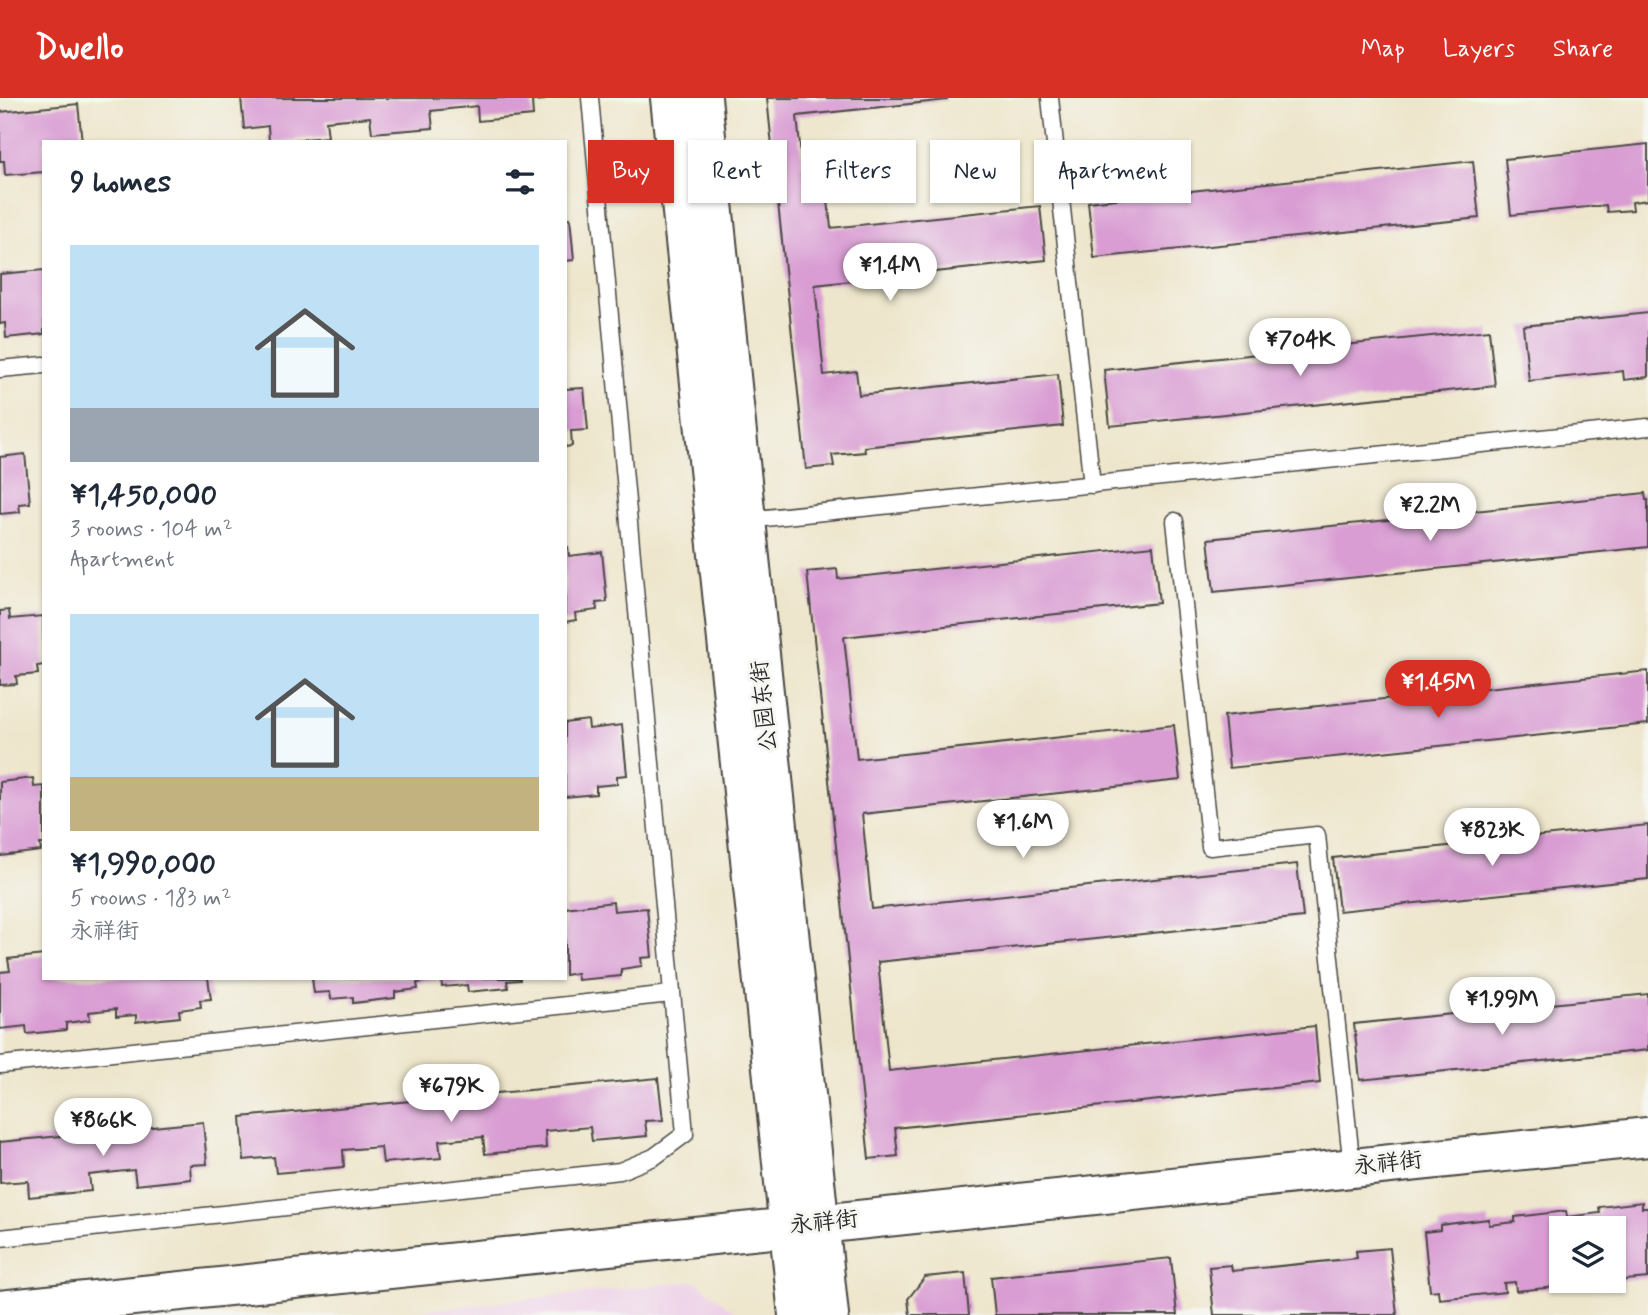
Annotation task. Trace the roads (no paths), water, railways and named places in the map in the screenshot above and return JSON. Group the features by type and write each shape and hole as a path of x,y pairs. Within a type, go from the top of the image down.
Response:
{"street":[{"name":"公园东街","path":"670,98 804,1225 830,1315"},
{"name":"公园东街","path":"702,98 746,520 804,1225 798,1315"},
{"name":"永祥街","path":"0,1310 1648,1137"}],"lane":[{"path":"0,1238 620,1171 654,1157 685,1134 590,98"},
{"path":"1050,98 1092,485"},
{"path":"0,369 42,365"},
{"path":"746,520 1648,427"},
{"path":"1175,521 1210,847 1317,835 1352,1168"},
{"path":"0,1065 671,994"}]}
